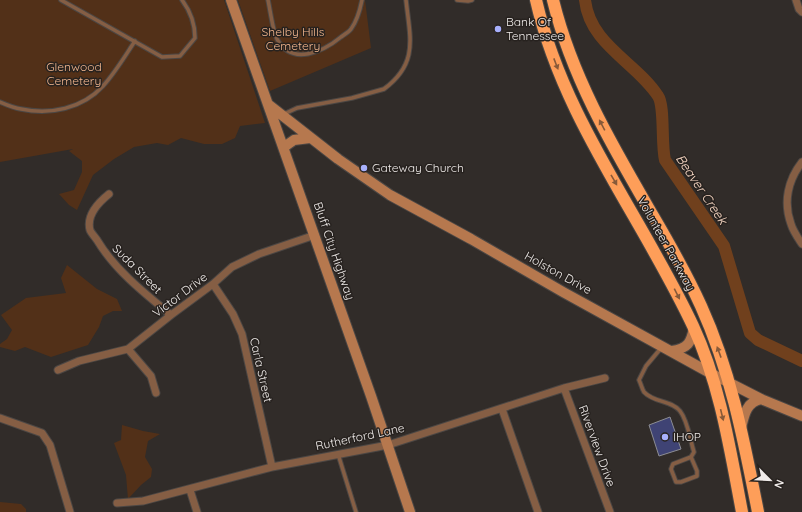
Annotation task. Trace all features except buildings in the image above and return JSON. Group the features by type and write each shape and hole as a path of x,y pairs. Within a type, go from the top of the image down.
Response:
{"highway":[{"name":"Volunteer Parkway","path":"536,0 563,82 587,133 653,248 694,328 712,374 730,448 742,512"},
{"name":"Volunteer Parkway","path":"553,0 567,47 587,96 619,157 676,257 695,293 711,330 730,383 741,428 758,512"}],"street":[{"name":"Bluff City Highway","path":"231,0 315,235 410,512"},
{"path":"796,0 798,9 802,12"},
{"name":"Holston Drive","path":"269,105 310,138 390,195 471,238 564,292 712,374 761,399 802,416"},
{"path":"284,147 294,140 310,138"},
{"path":"802,162 795,170 788,186 786,202 791,225 802,244"},
{"name":"Suda Street","path":"109,194 94,208 90,219 90,230 99,245 115,265 144,294 171,315"},
{"name":"Victor Drive","path":"58,370 79,361 128,349 213,284 232,267 259,254 315,235"},
{"name":"Carla Street","path":"213,284 233,314 242,334 272,467"},
{"path":"672,351 681,349 688,345 694,328"},
{"path":"128,349 151,376 156,393"},
{"name":"Rutherford Lane","path":"117,503 143,501 190,490 272,467 388,445 564,388 605,378"},
{"name":"Riverview Drive","path":"564,388 610,512"},
{"path":"741,428 748,406 756,400 761,399"},
{"path":"502,409 538,512"},
{"path":"0,418 42,433 50,445 70,512"},
{"path":"190,490 197,512"}],"lane":[{"path":"62,0 162,57 180,56 195,38 195,25 190,11 182,0"},
{"path":"69,0 72,5"},
{"path":"268,0 277,39 284,48 296,54 308,54 321,50 334,43 351,30 359,13 362,0"},
{"path":"281,115 297,108 352,98 384,89 400,75 409,54 411,45 406,0"},
{"path":"457,0 472,0"},
{"path":"0,102 20,109 45,111 59,110 89,99 103,86 135,41"},
{"path":"663,346 646,366 639,380 644,392 659,401 674,405 680,412 685,423 694,452 691,457 673,464 671,469 676,482 681,482 696,476 697,471 691,457"},
{"path":"338,454 356,512"}],"green space":[{"name":"Glenwood Cemetery","path":"0,0 224,0 265,123 240,126 235,138 222,144 204,144 181,138 168,145 157,143 134,147 114,159 93,175 77,210 69,205 59,194 74,190 82,172 82,161 69,151 73,149 0,162"},
{"name":"Shelby Hills Cemetery","path":"238,0 365,0 371,48 270,91"},
{"path":"67,265 97,289 117,299 122,311 113,311 103,316 99,327 88,345 51,357 25,347 15,351 0,347 0,344 7,339 12,330 1,315 26,298 66,293 61,278"},
{"path":"122,425 160,434 148,441 145,457 152,469 151,477 128,499 126,475 114,443 121,440"},
{"path":"0,502 21,504 26,509 26,512 0,512"}],"waterway":[{"name":"Beaver Creek","path":"585,0 589,16 595,29 604,41 649,84 658,96 662,116 665,160 724,246 750,333 758,340 802,361"}],"place":[{"name":"Bank Of Tennessee","path":"498,29"},
{"name":"Gateway Church","path":"364,168"},
{"name":"IHOP","path":"665,437"}]}
